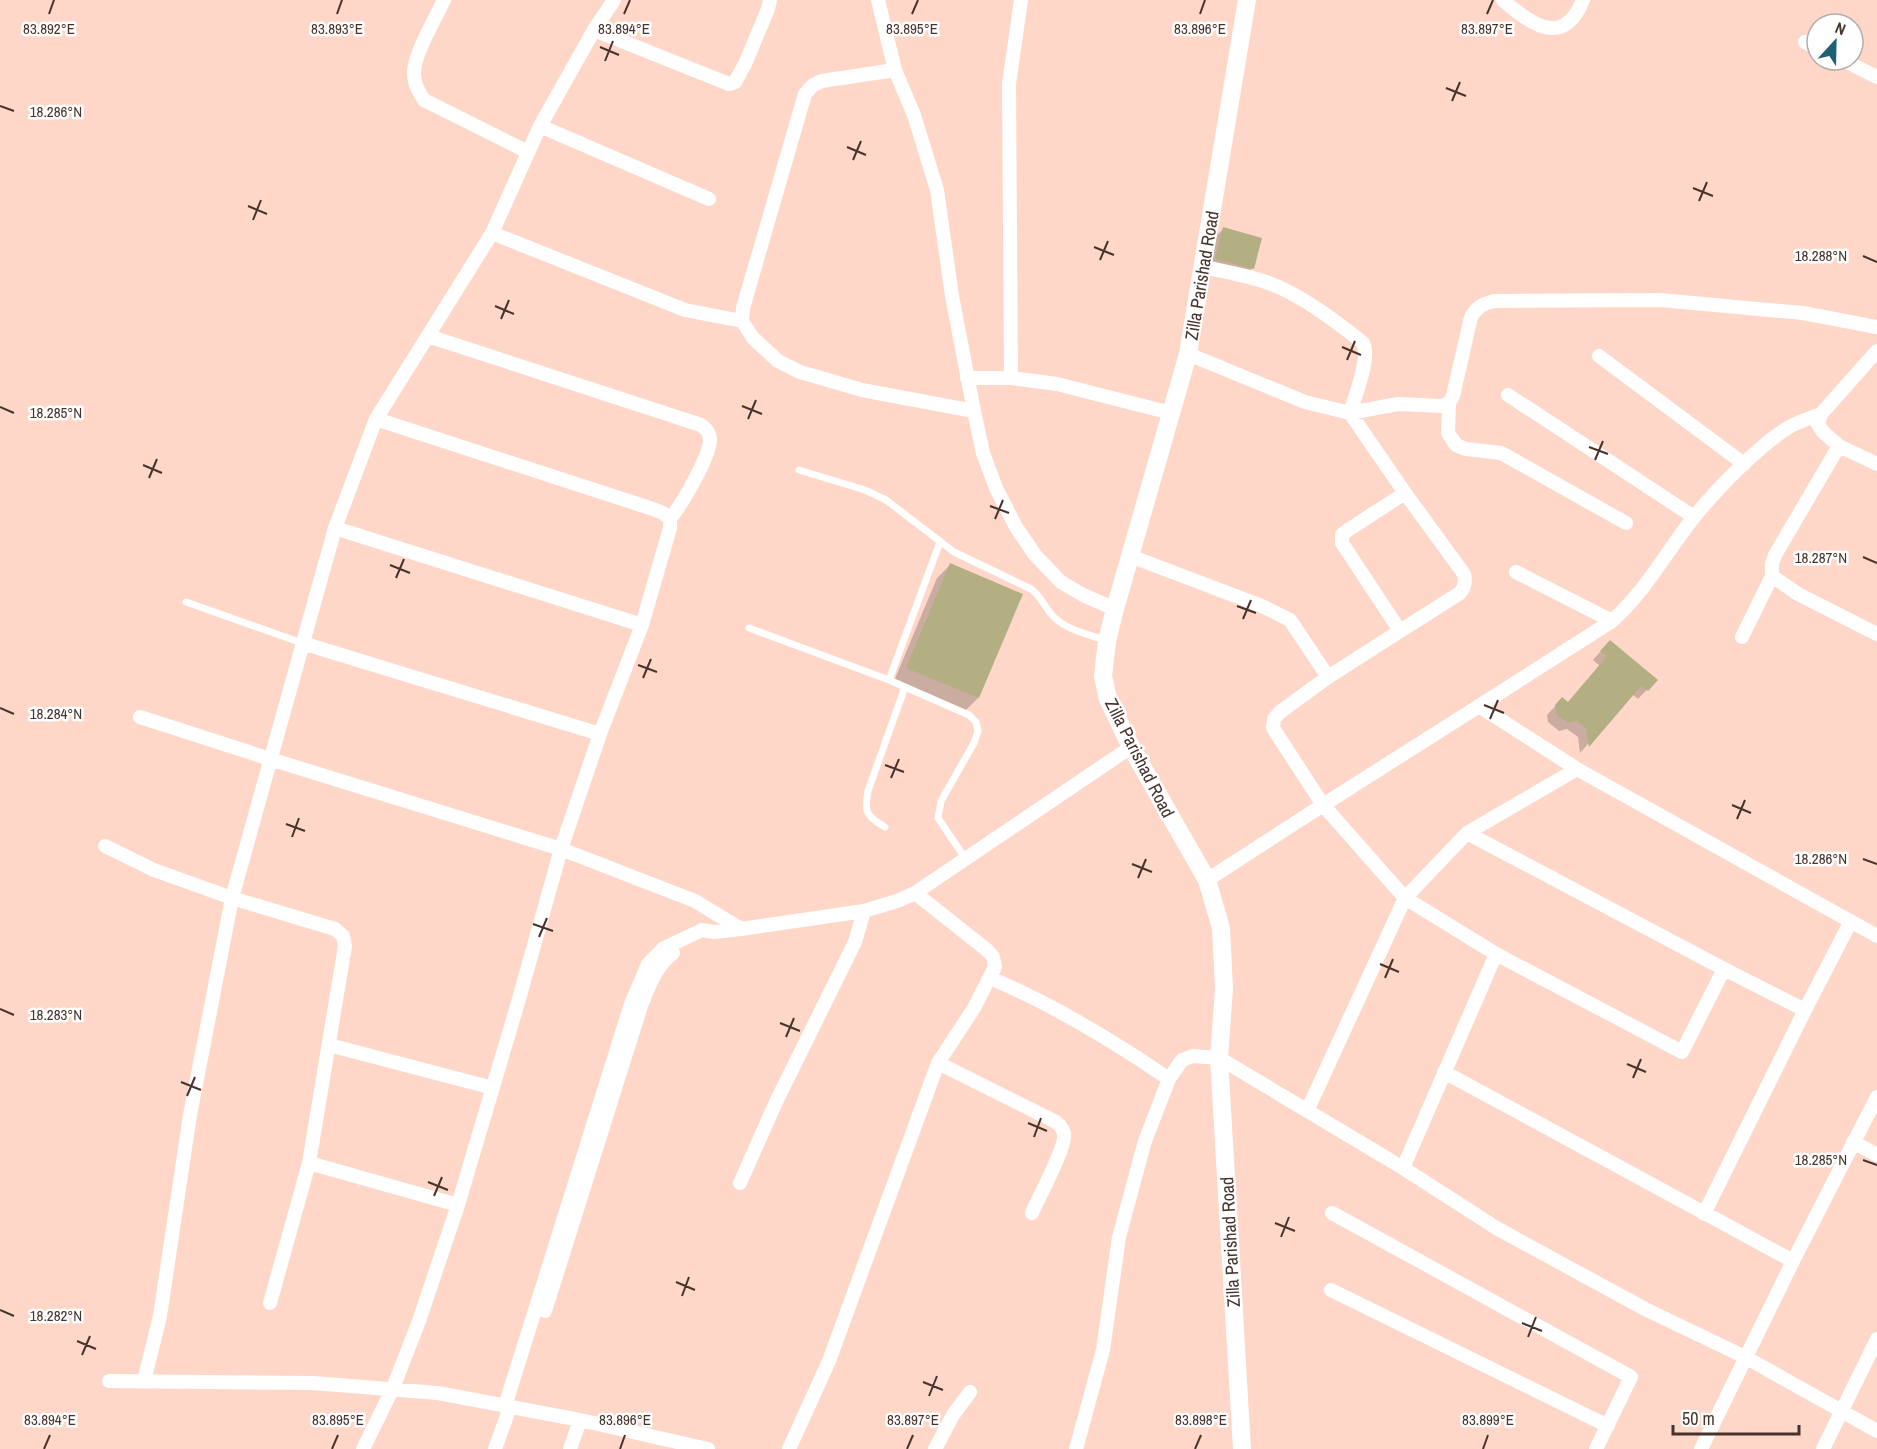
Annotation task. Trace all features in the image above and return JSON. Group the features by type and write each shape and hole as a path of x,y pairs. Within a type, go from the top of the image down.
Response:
{"main road":[{"name":"Zilla Parishad Road","path":"1242,1449 1219,1058 1224,988 1221,928 1207,880 1131,747 1108,699 1103,676 1107,641 1115,609 1188,354 1247,0"}],"street":[{"path":"444,0 415,61 414,73 417,89 424,100 528,152"},
{"path":"144,1381 160,1316 192,1104 232,898 335,528 376,419 492,233 540,126 594,30 614,0"},
{"path":"594,30 729,84 735,82 745,64 770,0"},
{"path":"878,0 895,70 914,115 937,190 952,296 974,411 983,453 996,488 1016,527 1035,555 1061,582 1083,596 1115,609"},
{"path":"1011,378 1010,84 1021,0"},
{"path":"1503,0 1531,22 1546,28 1559,28 1570,22 1579,10 1582,0"},
{"path":"895,70 822,81 813,85 805,94 743,308 742,321 753,338 778,361 800,372 862,390 974,411"},
{"path":"540,126 709,199"},
{"path":"492,233 685,310 742,321"},
{"path":"1203,267 1246,276 1278,287 1296,296 1364,343 1367,349 1350,413 1466,580 1460,593 1328,677 1280,712 1274,719 1274,728 1323,805 1405,898 1496,954 1682,1052 1724,969"},
{"path":"1626,523 1506,456 1456,445 1448,434 1449,403 1453,396 1471,318 1476,309 1494,301 1660,300 1803,313 1877,327"},
{"path":"363,1449 393,1388 419,1321 458,1205 561,849 600,734 642,625 670,528 670,519 684,500 707,452 710,439 708,431 701,425 428,336"},
{"path":"1877,351 1821,414 1818,424 1823,432 1839,446 1877,465"},
{"path":"1188,354 1305,402 1350,413 1398,404 1442,406 1449,403"},
{"path":"1599,356 1744,464"},
{"path":"968,378 1011,378 1057,384 1171,413"},
{"path":"1508,395 1694,517"},
{"path":"1207,880 1612,621 1646,585 1694,517 1744,464 1780,433 1821,414"},
{"path":"376,419 663,513 670,519"},
{"path":"1742,637 1772,576 1775,555 1839,446"},
{"path":"1400,631 1342,543 1342,536 1405,493"},
{"path":"335,528 642,625"},
{"path":"1130,556 1270,609 1290,620 1328,677"},
{"path":"1516,572 1612,621"},
{"path":"1772,576 1798,594 1877,634"},
{"path":"302,643 600,734"},
{"path":"1479,706 1577,769 1877,936"},
{"path":"140,717 561,849 695,901 741,929"},
{"path":"495,1449 510,1407 630,1004 648,964 664,948 702,930 714,932 741,929 864,911 897,902 1131,747"},
{"path":"1307,1111 1405,898 1467,833 1577,769"},
{"path":"1467,833 1805,1010"},
{"path":"105,846 154,870 232,898 335,929 343,936 345,946 309,1163 270,1303"},
{"path":"789,1449 829,1361 938,1063 974,1008 995,967 993,957 987,950 915,892"},
{"path":"740,1183 776,1102 855,942 864,911"},
{"path":"1704,1214 1851,921"},
{"path":"1403,1168 1496,954"},
{"path":"990,978 1025,993 1103,1035 1169,1079"},
{"path":"328,1045 493,1088"},
{"path":"1076,1449 1103,1350 1119,1237 1144,1141 1169,1079 1182,1060 1193,1056 1219,1058 1403,1168 1498,1229 1645,1309 1745,1357 1877,1431"},
{"path":"938,1063 1062,1127 1064,1138 1032,1213"},
{"path":"1444,1072 1793,1261"},
{"path":"1701,1449 1877,1096"},
{"path":"1853,1142 1877,1155"},
{"path":"309,1163 458,1205"},
{"path":"1332,1213 1631,1377 1596,1449"},
{"path":"1332,1290 1608,1426"},
{"path":"1823,1449 1877,1339"},
{"path":"108,1382 313,1383 438,1393 580,1420 708,1449"},
{"path":"935,1449 953,1415 970,1392"},
{"path":"570,1449 580,1420"}],"lane":[{"path":"799,470 865,490 886,500 954,552 1031,589 1039,595 1051,614 1061,624 1107,641"},
{"path":"889,680 940,542"},
{"path":"186,602 302,643"},
{"path":"749,628 889,680 969,715 976,722 978,731 974,743 941,801 938,818 965,858"},
{"path":"885,827 870,818 865,807 868,791 905,687"}],"building":[{"path":"1223,227 1262,238 1254,269 1215,259"},
{"path":"950,563 1023,594 979,698 906,668"},
{"path":"1610,640 1658,680 1648,691 1641,686 1589,747 1586,728 1577,721 1568,723 1556,714 1555,705 1562,697 1568,702 1607,656 1600,651"}]}
